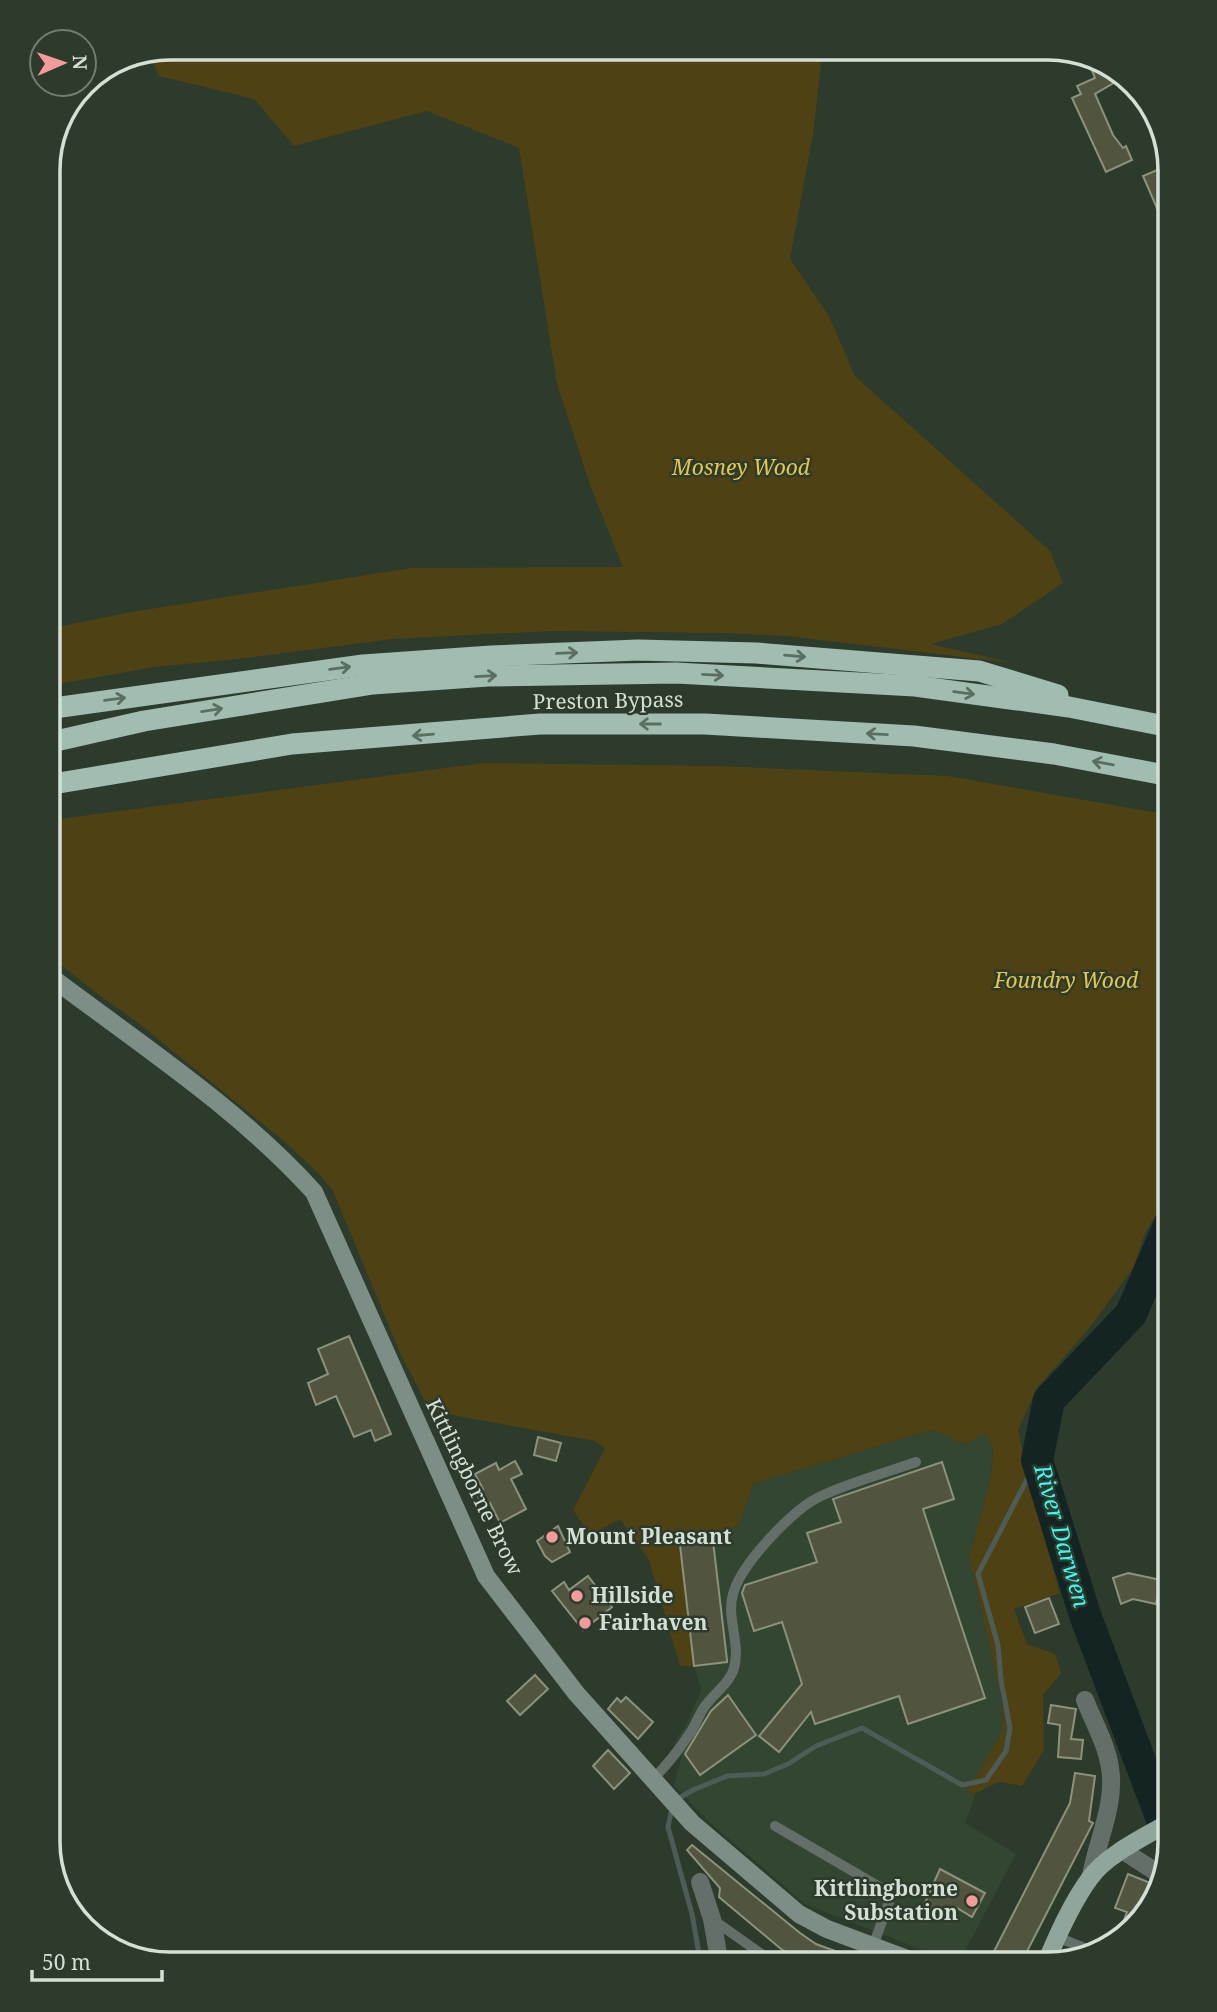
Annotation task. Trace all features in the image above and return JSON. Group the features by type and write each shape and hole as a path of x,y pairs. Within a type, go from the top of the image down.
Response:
{"highway":[{"path":"60,707 363,665 638,650 756,653 979,671 1147,722"},
{"path":"60,740 144,721 373,684 488,676 676,673 915,686 1069,707 1158,724"},
{"name":"Preston Bypass","path":"60,783 292,744 540,724 705,724 914,736 1054,754 1158,774"}],"main road":[{"path":"1051,1952 1091,1876 1127,1847 1158,1829"}],"street":[{"name":"Kittlingborne Brow","path":"60,984 247,1127 314,1192 486,1576 576,1693 692,1823 799,1914 827,1929 889,1952"},
{"path":"1084,1700 1110,1765 1111,1782 1091,1876"},
{"path":"1127,1847 1154,1870"},
{"path":"700,1882 712,1919 718,1952"}],"lane":[{"path":"653,1779 672,1759 706,1705 734,1670 736,1652 733,1594 742,1574 758,1552 774,1534 818,1497 916,1462"},
{"path":"775,1826 885,1890 889,1902 873,1946"},
{"path":"712,1919 759,1952"},
{"path":"1057,1937 1082,1947"}],"shaded area":[{"path":"932,1430 965,1444 986,1433 993,1447 991,1478 969,1557 1002,1700 1003,1731 967,1791 974,1794 974,1800 965,1823 1016,1854 964,1952 927,1952 805,1904 707,1820 674,1785 683,1752 673,1748 701,1691 694,1666 680,1545 711,1541 739,1525 753,1484"}],"green space":[{"name":"Mosney Wood","path":"820,60 813,134 790,259 829,316 855,376 1050,551 1063,583 1002,624 931,644 1013,663 787,636 552,631 392,639 155,667 60,684 60,626 131,612 411,568 623,567 591,488 557,384 519,148 427,111 294,146 254,99 159,76 152,61"},
{"name":"Foundry Wood","path":"483,763 719,766 948,776 1158,813 1158,1212 1145,1233 1133,1268 1091,1326 1037,1388 1018,1430 1036,1510 1060,1593 1014,1609 1027,1644 1055,1654 1061,1673 1043,1695 1044,1750 1022,1786 999,1782 974,1794 967,1791 1003,1731 1002,1700 969,1557 991,1478 993,1447 986,1433 965,1444 932,1430 753,1484 739,1525 711,1541 680,1545 694,1666 680,1666 649,1560 620,1519 590,1535 573,1510 605,1448 595,1441 430,1411 400,1353 333,1191 285,1142 137,1022 60,964 60,820"}],"building":[{"path":"1091,69 1115,83 1095,94 1113,135 1123,148 1126,146 1132,160 1106,172 1072,98 1081,94 1077,86 1095,78"},
{"path":"1158,170 1158,210 1143,176"},
{"path":"349,1336 391,1434 375,1441 371,1430 354,1437 336,1396 316,1405 308,1383 328,1374 318,1349"},
{"path":"538,1437 561,1443 556,1461 534,1455"},
{"path":"515,1461 522,1474 511,1479 526,1509 500,1523 490,1503 483,1507 476,1492 483,1489 475,1474 496,1463 499,1470"},
{"path":"942,1462 954,1499 923,1509 985,1698 908,1724 899,1696 815,1724 811,1712 779,1752 759,1736 802,1684 782,1622 754,1631 742,1593 745,1585 817,1562 807,1533 841,1522 833,1499"},
{"name":"Mount Pleasant","path":"558,1526 570,1552 552,1562 545,1556 537,1541"},
{"path":"713,1541 727,1662 694,1666 680,1545"},
{"path":"1128,1573 1158,1579 1156,1604 1133,1599 1121,1604 1113,1578"},
{"path":"588,1576 612,1607 583,1630 552,1591 564,1582 569,1590"},
{"path":"1049,1598 1059,1624 1035,1633 1025,1607"},
{"path":"535,1675 548,1689 520,1715 507,1701"},
{"path":"728,1695 756,1735 700,1775 685,1754 711,1711"},
{"path":"626,1697 653,1722 638,1739 608,1709 617,1698 621,1702"},
{"path":"1051,1705 1076,1709 1071,1739 1083,1740 1081,1759 1058,1757 1060,1725 1048,1723"},
{"path":"608,1750 630,1773 614,1789 593,1766"},
{"path":"1075,1773 1095,1776 1089,1821 1093,1823 1027,1952 994,1952 1070,1803"},
{"path":"692,1845 800,1933 816,1944 838,1952 786,1952 781,1949 719,1897 720,1888 687,1850"},
{"path":"940,1869 985,1893 972,1917 957,1908 952,1918 924,1905"},
{"path":"1128,1874 1148,1882 1139,1904 1123,1922 1127,1912 1115,1908"}],"waterway":[{"name":"River Darwen","path":"1158,1251 1131,1314 1049,1400 1037,1460 1085,1615 1158,1809"},
{"path":"676,1800 727,1776 764,1774 788,1764 816,1746 862,1728 962,1785 986,1780 1006,1751 1010,1728 998,1645 978,1574 1037,1460"},
{"path":"672,1808 668,1827 692,1914 699,1952"}],"place":[{"name":"Mount Pleasant","path":"552,1537"},
{"name":"Hillside","path":"577,1596"},
{"name":"Fairhaven","path":"585,1623"},
{"name":"Kittlingborne Substation","path":"972,1901"}]}
